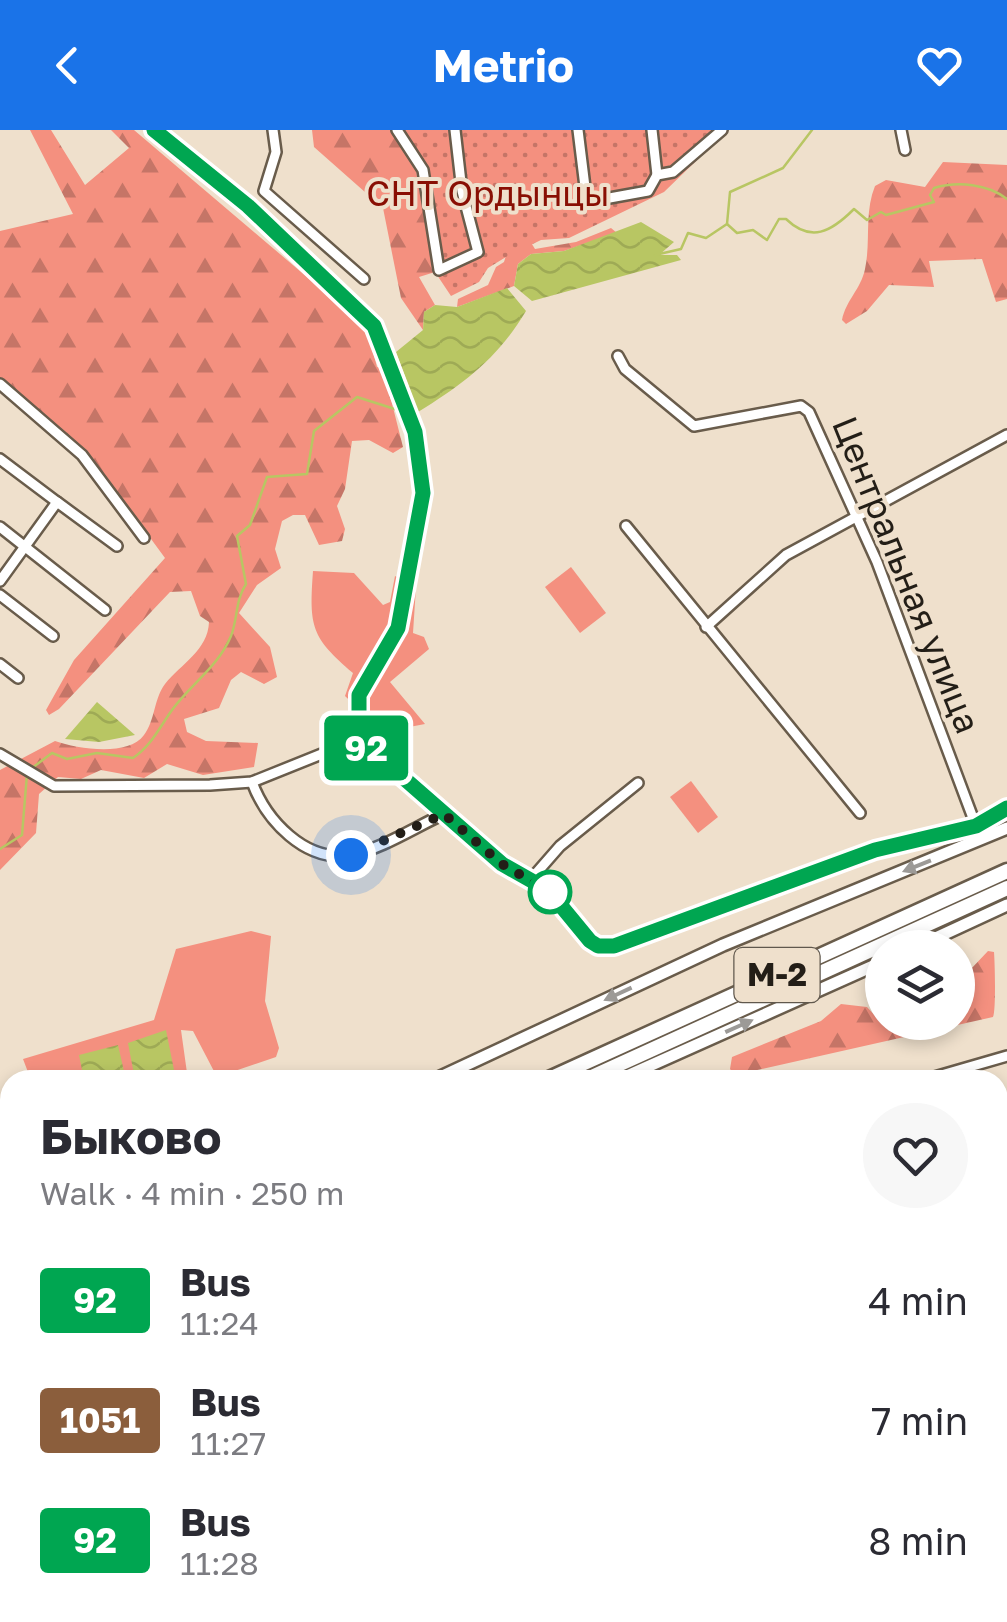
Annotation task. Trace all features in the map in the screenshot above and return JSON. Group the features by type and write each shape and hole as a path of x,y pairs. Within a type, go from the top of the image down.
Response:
{"highway":[{"name":"М-2","path":"569,1070 1007,871"},
{"name":"М-2","path":"607,1070 1007,888"}],"main road":[{"path":"455,1070 723,945 1007,828"},
{"path":"953,930 1007,905"},
{"path":"640,1070 865,970"}],"street":[{"path":"154,130 248,206 374,326 415,432 423,493 398,628 359,695 359,739 502,864 548,890 590,941 606,948 875,850 976,826 1007,808"},
{"path":"273,130 276,152 264,191 364,279"},
{"path":"397,130 422,170 439,270 478,252 462,192 455,130"},
{"path":"578,130 586,195 592,201 648,191 657,174 652,130"},
{"path":"657,174 673,172 722,130"},
{"path":"901,130 906,150"},
{"name":"Центральная улица","path":"618,356 625,369 694,426 800,406 810,412 858,519 976,826"},
{"path":"0,384 82,455 144,538"},
{"path":"706,627 786,555 1007,436"},
{"path":"0,458 117,546"},
{"path":"0,582 57,502"},
{"path":"626,526 860,813"},
{"path":"0,527 105,610"},
{"path":"0,595 53,636"},
{"path":"0,664 18,678"},
{"path":"0,754 54,786 252,782 359,739"},
{"path":"252,782 260,803 279,826 301,844 333,855 360,853 444,814"},
{"path":"532,878 560,846 638,783"},
{"path":"959,1070 1007,1056"}],"green space":[{"path":"30,130 51,130 85,185 129,148 111,130 134,130 367,328 377,367 383,368 403,447 393,453 369,440 352,441 345,489 337,506 345,529 342,541 319,545 305,515 293,515 282,521 275,549 281,568 257,585 239,613 270,647 277,677 264,684 241,672 231,680 219,708 184,719 187,732 206,741 258,743 254,767 203,775 167,764 144,778 101,770 81,779 58,777 39,794 36,833 0,870 0,770 55,741 102,749 137,742 148,729 161,690 199,649 209,622 200,616 191,591 170,592 59,709 49,715 46,710 74,660 165,558 85,449 0,380 0,231 73,214"},
{"path":"312,130 391,130 415,166 435,272 419,277 435,305 424,312 423,330 401,298 383,208 314,147"},
{"name":"СНТ Ордынцы","path":"391,130 728,130 664,192 569,238 541,240 506,257 488,268 479,282 451,296 435,272 415,166"},
{"path":"943,162 1007,165 1007,299 996,302 982,259 929,261 934,287 889,285 867,311 846,324 842,320 844,313 865,269 875,186 886,180 925,187"},
{"path":"611,228 617,233 564,251 531,254 518,264 514,286 457,307 458,299 488,285 496,267 504,262 512,236 530,241 535,249 576,242"},
{"path":"571,567 606,613 580,633 545,587"},
{"path":"313,571 354,573 383,605 390,602 395,576 416,587 413,633 424,637 429,649 390,682 425,724 383,732 345,696 353,673 328,650 316,630"},
{"path":"691,781 718,817 698,833 670,797"},
{"path":"251,931 271,936 265,1001 279,1048 276,1057 238,1070 213,1070 193,1031 181,1030 187,1070 27,1070 23,1059 154,1020 176,949"},
{"path":"988,951 994,952 993,1017 975,1021 975,965"},
{"path":"841,1004 865,1007 865,1040 891,1040 757,1070 730,1069 732,1057 821,1021"}],"water":[{"path":"641,222 674,242 659,255 677,255 681,260 532,301 514,286 518,264 531,254 564,251"},
{"path":"507,288 526,311 515,328 479,369 418,412 396,352 423,330 424,312 435,305 457,307"},
{"path":"97,702 135,735 99,742 65,739"},
{"path":"166,1030 174,1070 133,1070 128,1043"},
{"path":"118,1045 124,1070 82,1070 79,1055"}],"waterway":[{"path":"727,224 730,192 783,168 812,130"},
{"path":"655,255 681,249 688,233 706,238 727,224 737,233 753,230 767,240 779,219 786,219 804,231 821,232 854,209 867,220 881,212 886,215 934,202 930,195 934,188 943,186 982,187 1007,199"},
{"path":"32,768 52,753 67,759 97,753 133,758 145,748 179,701 219,657 231,636 246,584 237,536 250,525 267,477 307,474 314,431 357,397 401,411"},
{"path":"0,849 22,835 27,774"}],"bus line":[{"name":"92","path":"154,130 248,206 374,326 385,346 415,432 423,493 398,628 388,652 364,682 359,695 359,739 502,864 548,890 590,941 606,948 614,946 875,850 976,826 1007,808"}],"route":[{"path":"351,855 444,814 502,864 532,878 550,892"}]}
